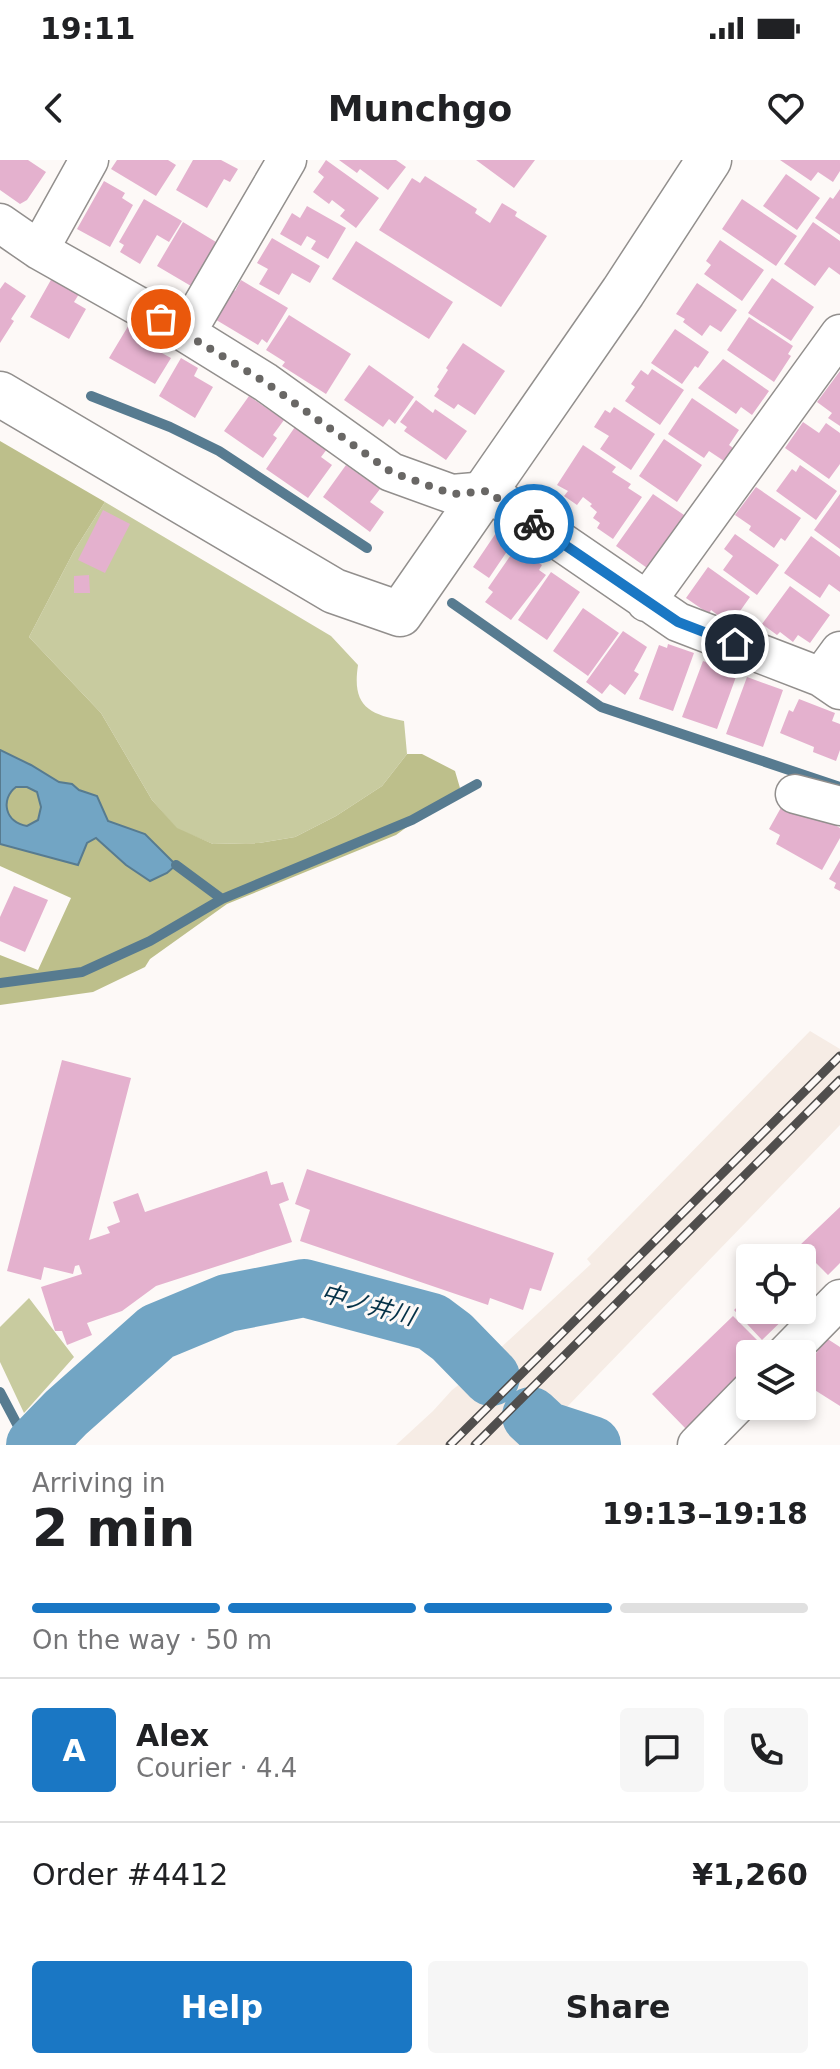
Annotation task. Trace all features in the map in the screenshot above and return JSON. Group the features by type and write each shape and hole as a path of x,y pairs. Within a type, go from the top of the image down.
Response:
{"street":[{"path":"39,250 89,160"},
{"path":"186,333 287,160"},
{"path":"0,394 334,591 400,614 623,292 709,160"},
{"path":"0,223 39,250 186,333 265,382 391,472 452,494 487,491 678,622 834,672"},
{"path":"646,602 840,334"},
{"path":"795,794 840,806"},
{"path":"800,1340 840,1299"},
{"path":"697,1445 736,1405"}],"shaded area":[{"path":"810,1031 840,1049 840,1125 565,1409 557,1416 541,1399 518,1421 534,1438 528,1445 396,1445 470,1376 481,1376 486,1388 505,1370 494,1361 496,1352 591,1264 587,1259"}],"green space":[{"path":"0,441 105,502 74,551 29,637 101,713 152,800 177,828 213,844 259,843 295,837 336,816 382,786 407,754 422,754 455,771 460,788 396,835 227,904 150,959 145,967 93,992 0,1005 0,955 38,970 71,898 0,866"},
{"path":"105,502 331,636 358,665 357,690 365,705 380,715 404,721 407,754 382,786 336,816 295,837 259,843 213,844 177,829 152,800 101,713 29,637 74,551"},
{"path":"29,1298 74,1357 24,1413 0,1362 0,1327"}],"water":[{"path":"0,750 59,782 72,784 97,796 108,821 145,834 176,865 150,881 126,865 96,838 87,843 78,865 0,844","holes":["16,787 27,787 37,792 41,807 38,820 27,826 14,820 7,810 11,792"]}],"building":[{"path":"0,160 28,160 46,172 27,200 20,204 0,190"},
{"path":"117,160 168,160 176,165 156,196 111,169"},
{"path":"193,160 221,160 238,169 230,182 224,179 207,208 176,190"},
{"path":"326,160 379,198 356,228 340,216 345,210 332,200 329,204 313,192 324,177 318,172"},
{"path":"339,160 396,160 406,167 388,190 360,169 357,173"},
{"path":"476,160 535,160 514,188"},
{"path":"780,160 840,160 840,171 833,182 818,172 811,181"},
{"path":"786,174 820,198 797,230 763,206"},
{"path":"425,176 477,209 475,213 490,223 502,203 517,212 515,216 547,236 501,307 379,230 412,178 420,183"},
{"path":"104,181 125,193 122,198 133,205 110,247 77,229"},
{"path":"840,189 840,235 815,218"},
{"path":"144,199 182,221 169,242 157,235 140,264 120,252 124,245 119,242"},
{"path":"742,199 797,236 776,266 722,229"},
{"path":"307,206 346,228 328,259 311,249 316,241 307,236 301,246 280,234 292,213 300,218"},
{"path":"183,222 216,242 191,286 157,266"},
{"path":"813,222 840,241 840,275 829,267 815,286 784,264"},
{"path":"272,238 320,266 310,283 292,273 279,295 259,284 268,269 257,263"},
{"path":"720,240 764,270 742,301 704,274 711,265 706,261"},
{"path":"356,241 453,302 429,339 332,279"},
{"path":"52,278 79,294 74,302 86,309 69,339 30,317"},
{"path":"772,278 814,307 791,341 748,313"},
{"path":"241,280 288,308 267,343 262,339 258,345 213,318 231,288 235,291"},
{"path":"5,282 26,296 0,343 0,289"},
{"path":"697,283 737,310 721,332 710,325 702,336 676,314"},
{"path":"289,315 351,354 326,394 282,366 285,362 266,350"},
{"path":"749,317 793,346 788,354 791,356 774,382 727,350"},
{"path":"130,323 165,343 160,352 171,358 155,384 109,358"},
{"path":"675,329 709,352 682,384 651,363"},
{"path":"463,343 505,371 475,415 458,404 454,409 434,396 448,370 446,368"},
{"path":"181,358 198,368 194,376 213,387 195,418 159,396"},
{"path":"723,359 769,391 752,415 741,407 736,414 698,388"},
{"path":"369,365 414,397 395,424 389,419 383,427 344,400"},
{"path":"652,369 684,390 660,425 625,401 635,387 631,384 641,370 648,375"},
{"path":"840,371 840,426 828,418 832,413 817,402"},
{"path":"249,396 284,420 273,435 277,438 263,458 224,431"},
{"path":"692,398 739,430 729,445 733,448 724,461 709,451 704,458 668,434"},
{"path":"416,400 467,431 446,460 404,431 407,427 400,422"},
{"path":"614,407 655,434 631,470 600,449 609,436 594,427 605,410 610,413"},
{"path":"803,422 819,433 826,423 840,433 840,464 829,479 785,448"},
{"path":"297,424 330,445 321,457 332,465 308,498 266,469"},
{"path":"664,439 702,465 677,502 639,476"},
{"path":"583,445 616,467 612,472 631,484 628,488 642,497 613,539 597,528 600,523 593,518 597,512 590,506 592,504 583,497 577,505 564,496 568,491 557,485"},
{"path":"346,465 380,489 370,502 384,512 370,532 323,497"},
{"path":"800,465 837,491 816,520 776,491 792,469 796,472"},
{"path":"756,487 801,518 785,541 781,538 774,548 749,530 751,526 735,515"},
{"path":"653,494 687,517 650,570 616,546"},
{"path":"840,494 840,549 814,530"},
{"path":"103,510 130,524 105,573 78,560"},
{"path":"496,533 512,544 489,578 473,567"},
{"path":"735,534 779,565 757,595 723,570 733,556 724,549"},
{"path":"811,536 840,557 840,592 829,584 820,598 784,573"},
{"path":"513,552 528,563 531,558 542,565 539,570 546,575 511,620 485,602 493,592 488,588"},
{"path":"708,567 750,597 733,621 711,610 709,614 686,598"},
{"path":"551,572 580,592 547,640 518,620"},
{"path":"89,575 90,593 74,593 74,576"},
{"path":"790,586 830,615 810,643 798,635 793,642 762,624"},
{"path":"583,608 619,633 588,676 553,651"},
{"path":"623,631 647,647 634,671 639,674 625,695 610,684 602,694 586,682"},
{"path":"668,644 694,653 673,711 639,699 659,645 667,648"},
{"path":"703,661 737,674 717,729 682,717"},
{"path":"747,677 783,690 763,747 726,734"},
{"path":"799,699 835,713 832,721 840,724 840,750 836,761 813,752 814,747 780,733 789,710 793,712"},
{"path":"783,804 810,819 814,813 840,828 840,838 822,870 776,844 780,835 769,829"},
{"path":"840,860 840,891 834,888 836,883 829,879"},
{"path":"14,886 48,900 25,952 0,941 0,917"},
{"path":"62,1060 131,1078 89,1240 110,1233 107,1227 120,1222 113,1202 138,1193 145,1212 267,1171 271,1185 283,1182 289,1200 279,1204 292,1242 156,1286 122,1311 87,1323 92,1335 67,1345 62,1331 55,1331 41,1287 82,1274 79,1265 75,1266 73,1274 44,1267 41,1280 7,1271"},
{"path":"307,1169 554,1253 541,1291 530,1288 523,1310 490,1298 488,1305 300,1241 310,1210 295,1204"},
{"path":"840,1207 840,1263 828,1275 816,1263 816,1244 801,1244"},
{"path":"733,1316 736,1324 741,1324 757,1340 736,1340 736,1381 686,1429 652,1394"},
{"path":"747,1324 779,1324 762,1340"},
{"path":"826,1338 840,1347 840,1406 816,1391 816,1353"}],"waterway":[{"path":"91,396 170,427 219,451 367,548"},
{"path":"452,603 601,707 840,787"},
{"path":"176,865 222,899 412,820 477,784"},
{"path":"0,983 82,972 150,941 222,899"},
{"name":"中ノ井川","path":"35,1445 66,1413 157,1332 227,1303 304,1288 432,1322 452,1337 491,1377"},
{"path":"0,1392 28,1445"},
{"name":"中ノ井川","path":"531,1416 546,1430 592,1445"}],"railway":[{"path":"450,1445 840,1056"},
{"path":"475,1445 840,1080"}],"way so far":[{"path":"161,319 265,382 391,472 452,494 487,491 534,524"}],"route":[{"path":"534,524 678,622 735,644"}]}
